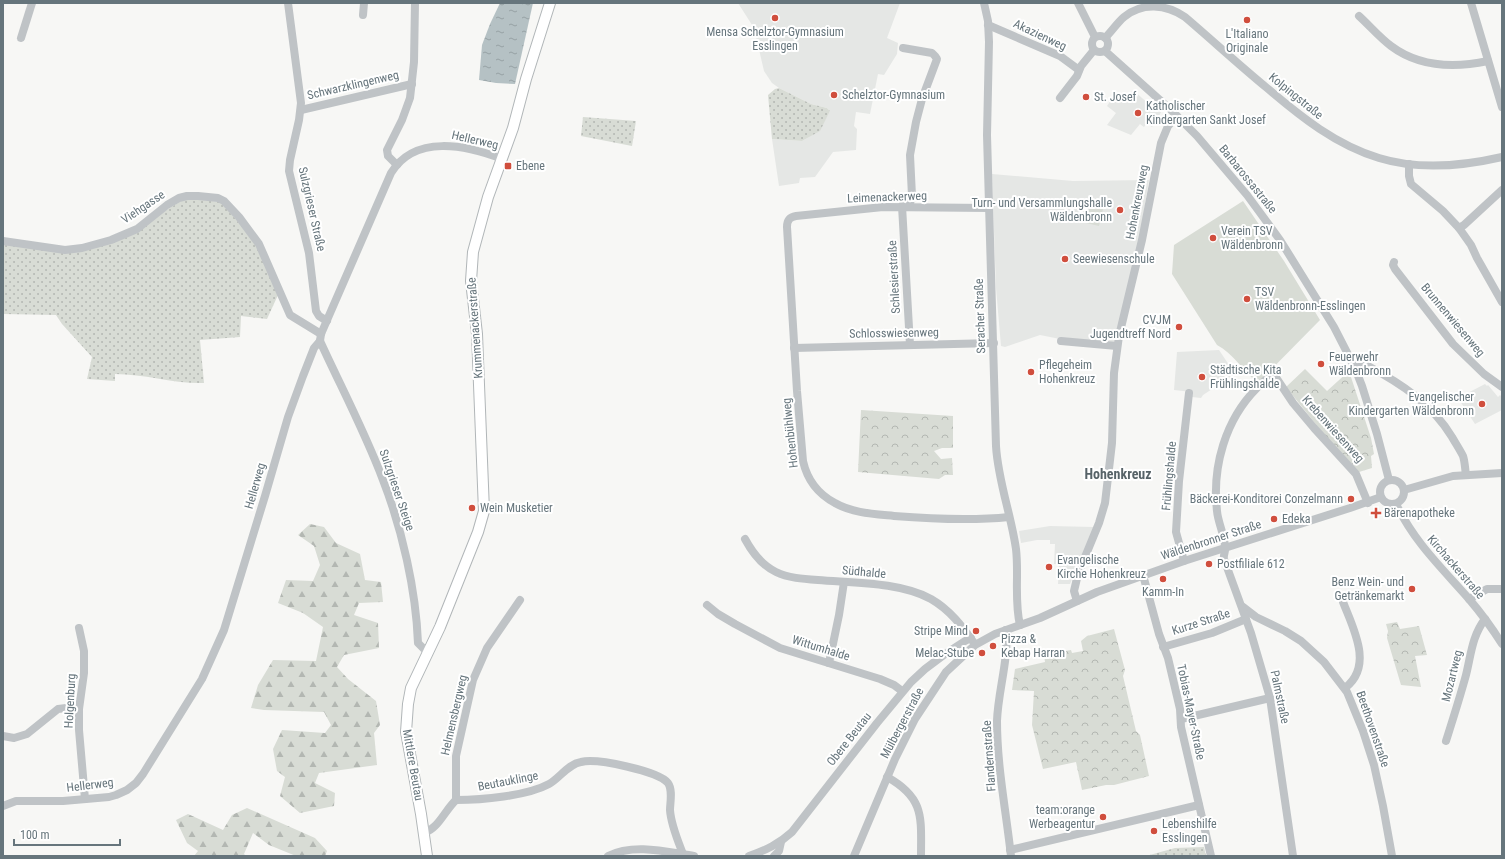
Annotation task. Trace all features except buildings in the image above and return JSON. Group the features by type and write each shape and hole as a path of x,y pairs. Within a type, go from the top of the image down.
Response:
{"main road":[{"name":"Krummenackerstraße","path":"428,653 478,532 484,511 477,334 471,274 476,236 488,197 513,128 526,79 550,3"},
{"name":"Mittlere Beutau","path":"427,856 405,727 411,688 428,653"}],"street":[{"path":"22,38 32,3"},
{"name":"Sulzgrieser Straße","path":"288,3 300,90 301,110 289,171 310,253 316,311 318,316 327,321"},
{"path":"363,15 364,3"},
{"path":"397,165 388,156 387,150 404,116 410,98 415,52 416,3"},
{"name":"Seracher Straße","path":"984,3 988,25 989,51 987,116 997,456 1017,558 1017,609 1020,625"},
{"path":"1078,3 1095,38"},
{"path":"1471,3 1502,107"},
{"name":"Kolpingstraße","path":"1105,38 1125,16 1133,11 1146,5 1168,8 1184,17 1295,112 1327,134 1369,155 1390,161 1409,164 1450,164 1502,157"},
{"path":"1360,16 1390,45 1406,55 1417,59 1434,64 1454,66 1470,65 1488,61"},
{"name":"Akazienweg","path":"988,25 1060,56 1079,70"},
{"path":"1099,36 1105,38 1108,44 1105,51 1100,53 1094,50 1091,45 1095,38 1099,36"},
{"name":"Schlesierstraße","path":"903,48 932,53 937,62 920,106 911,151 910,173 912,196 905,206 910,345"},
{"path":"1060,98 1094,50"},
{"name":"Barbarossastraße","path":"1105,51 1177,116 1237,182 1269,224 1289,254 1334,327 1355,368 1377,434 1389,480"},
{"name":"Schwarzklingenweg","path":"301,110 412,84"},
{"name":"Hohenkreuzweg","path":"1076,601 1074,590 1078,574 1099,523 1105,503 1112,436 1114,373 1117,346 1142,240 1160,148 1167,129 1177,116"},
{"name":"Hellerweg","path":"3,806 16,801 85,799 116,795 127,790 140,779 207,670 224,630 292,405 312,352 321,337 391,173 397,165 416,151 438,145 463,148 502,159"},
{"path":"1409,164 1409,176 1413,186 1443,211 1459,228 1502,302"},
{"path":"1459,228 1502,190"},
{"name":"Viehgasse","path":"3,241 65,250 82,248 111,240 137,229 167,205 179,198 190,196 218,198 224,201 236,214 259,244 290,315 321,337"},
{"name":"Leimenackerweg","path":"788,220 796,216 905,206 989,208"},
{"name":"Hohenbühlweg","path":"788,220 787,227 794,348 803,461 810,479 825,497 835,504 849,509 881,514 950,519 979,520 1009,517"},
{"name":"Brunnenwiesenweg","path":"1394,262 1393,265 1395,269 1453,344 1484,374 1502,387"},
{"name":"Sulzgrieser Steige","path":"321,337 368,443 386,488 405,553 417,614 418,643 428,653"},
{"path":"1061,341 1117,346"},
{"name":"Schlosswiesenweg","path":"794,348 994,343"},
{"path":"1355,368 1368,366 1417,396 1439,419 1454,441 1463,457 1466,475"},
{"name":"Krebenwiesenweg","path":"1271,377 1278,380 1293,403 1356,474 1368,502"},
{"name":"Palmstraße","path":"1271,377 1259,386 1242,406 1229,430 1218,466 1216,497 1219,522 1225,548 1224,559 1251,633 1270,698 1293,856"},
{"name":"Frühlingshalde","path":"1184,561 1176,532 1179,481 1189,393"},
{"path":"1404,490 1443,478 1502,472"},
{"path":"1389,480 1398,481 1404,490 1403,498 1396,504 1388,504 1381,497 1381,488 1384,483 1389,480"},
{"name":"Wäldenbronner Straße","path":"1006,630 1040,618 1097,592 1143,575 1225,548 1296,527 1381,497"},
{"name":"Kirchackerstraße","path":"1396,504 1423,548 1469,599 1502,644"},
{"name":"Südhalde","path":"745,539 756,557 776,572 795,578 902,588 928,598 950,613 962,625 973,642"},
{"name":"Tobias-Mayer-Straße","path":"1143,575 1159,634 1168,658 1180,709 1181,727 1211,856"},
{"path":"829,663 844,582"},
{"path":"1469,599 1484,590 1492,588 1502,589"},
{"name":"Helmensbergweg","path":"456,800 456,756 473,680 487,648 520,600"},
{"path":"1343,602 1354,628 1359,655 1357,674 1354,680 1345,688"},
{"name":"Wittumhalde","path":"707,605 718,614 737,621 780,648 885,681 902,691"},
{"name":"Beethovenstraße","path":"1242,606 1256,617 1285,631 1307,646 1324,662 1345,688 1360,723 1374,765 1384,806 1392,856"},
{"name":"Kurze Straße","path":"1163,646 1212,633 1246,619"},
{"name":"Mozartweg","path":"1446,741 1466,674 1474,639 1477,630 1485,619"},
{"path":"1251,633 1253,628 1258,624 1267,623"},
{"name":"Holgenburg","path":"79,628 83,644 84,658 79,709 79,730 85,799"},
{"name":"Mülbergerstraße","path":"854,856 887,777 910,728 936,685 973,642 1006,630"},
{"name":"Flandernstraße","path":"1006,630 1007,644 998,704 998,745 1011,853"},
{"name":"Obere Beutau","path":"749,856 781,842 797,826 902,691 925,669 965,641 973,642"},
{"path":"1181,719 1270,698"},
{"path":"3,736 14,738 27,734 58,709 79,709"},
{"name":"Beutauklinge","path":"456,800 489,799 536,790 556,780 576,763 589,761 610,762 648,773 668,783 670,788 670,815 683,854"},
{"path":"887,777 902,786 917,805 921,820 921,856"},
{"path":"424,833 432,830 456,800"},
{"path":"1011,853 1199,805"},
{"path":"774,856 779,851 781,842"},
{"path":"608,856 620,851 635,849 694,856"}],"shaded area":[{"name":"Schelztor-Gymnasium","path":"738,3 900,3 887,38 898,43 897,54 884,75 878,74 870,114 856,112 854,126 857,129 856,150 833,152 815,177 800,178 799,183 779,186 772,139 802,141 819,131 830,111 827,108 811,104 772,83 764,71 754,28"},
{"name":"Katholischer Kindergarten Sankt Josef","path":"1133,90 1151,106 1152,105 1161,112 1160,117 1152,127 1147,123 1144,127 1140,124 1131,135 1107,125 1116,113 1107,106 1111,100 1114,102 1121,93 1128,97"},
{"name":"Seewiesenschule","path":"992,174 1073,181 1149,180 1141,231 1114,342 1060,339 1040,335 1005,347 1001,346 996,288"},
{"name":"Städtische Kita Frühlingshalde","path":"1219,350 1235,374 1203,395 1201,398 1192,397 1192,392 1174,390 1177,352"},
{"name":"Evangelischer Kindergarten Wäldenbronn","path":"1485,384 1487,386 1488,385 1498,397 1500,395 1502,397 1502,410 1475,424 1458,398"},
{"path":"1050,526 1094,527 1070,584 1058,584 1059,564 1054,564 1055,544 1050,544 1050,540 1037,540 1021,543 1019,531"}],"green space":[{"path":"779,88 811,104 827,108 830,111 820,131 802,141 772,139 768,95 775,89"},
{"path":"583,117 636,121 632,146 581,136"},
{"path":"186,198 221,202 254,240 278,295 267,319 241,316 240,337 200,340 204,383 182,382 126,374 115,374 115,381 87,379 92,357 62,324 56,315 3,314 3,243 89,248 155,217"},
{"name":"TSV Wäldenbronn-Esslingen","path":"1243,201 1284,261 1320,320 1258,383 1233,357 1217,345 1172,274 1174,245"},
{"path":"1090,203 1104,205 1099,226 1086,223"},
{"path":"1305,369 1327,391 1349,371 1371,438 1374,454 1371,456 1372,468 1359,472 1322,432 1286,387"},
{"path":"861,410 953,416 953,448 942,448 934,451 941,459 952,458 953,475 945,475 939,479 858,472"},
{"path":"310,524 324,527 336,543 360,554 365,580 381,582 383,602 359,603 354,615 378,623 379,648 344,655 337,667 348,679 376,701 380,725 374,733 377,765 319,773 315,783 335,793 334,806 300,813 280,796 285,777 277,771 273,749 282,730 325,733 331,725 324,712 264,710 251,708 258,685 273,660 316,661 323,627 303,613 278,603 286,580 313,581 320,565 314,546 298,535"},
{"path":"1397,622 1400,629 1419,626 1427,655 1415,656 1421,687 1401,685 1387,638 1388,631 1386,624"},
{"path":"1114,629 1125,670 1123,676 1136,731 1140,735 1149,776 1114,785 1106,785 1082,790 1076,762 1043,769 1032,725 1034,691 1012,690 1015,669 1045,662 1044,655 1071,650 1072,653 1083,651 1081,641 1087,636"},
{"path":"247,808 315,838 327,851 325,856 296,856 269,845 253,833 244,854 246,856 194,856 198,851 187,843 176,820 188,814 223,830 232,815"},
{"path":"1204,847 1206,856 1146,856 1175,848"}],"water":[{"path":"500,3 533,3 515,84 479,80 482,45"}],"place":[{"name":"Mensa Schelztor-Gymnasium Esslingen","path":"775,18"},
{"name":"L'Italiano Originale","path":"1247,20"},
{"name":"Schelztor-Gymnasium","path":"834,95"},
{"name":"St. Josef","path":"1086,97"},
{"name":"Katholischer Kindergarten Sankt Josef","path":"1138,113"},
{"name":"Ebene","path":"508,166"},
{"name":"Turn- und Versammlungshalle Wäldenbronn","path":"1120,210"},
{"name":"Verein TSV Wäldenbronn","path":"1213,238"},
{"name":"Seewiesenschule","path":"1065,259"},
{"name":"TSV Wäldenbronn-Esslingen","path":"1247,299"},
{"name":"CVJM Jugendtreff Nord","path":"1179,327"},
{"name":"Feuerwehr Wäldenbronn","path":"1321,364"},
{"name":"Pflegeheim Hohenkreuz","path":"1031,372"},
{"name":"Städtische Kita Frühlingshalde","path":"1202,377"},
{"name":"Evangelischer Kindergarten Wäldenbronn","path":"1482,404"},
{"name":"Bäckerei-Konditorei Conzelmann","path":"1351,499"},
{"name":"Wein Musketier","path":"472,508"},
{"name":"Bärenapotheke","path":"1376,513"},
{"name":"Edeka","path":"1274,519"},
{"name":"Postfiliale 612","path":"1209,564"},
{"name":"Evangelische Kirche Hohenkreuz","path":"1049,567"},
{"name":"Kamm-In","path":"1163,579"},
{"name":"Benz Wein- und Getränkemarkt","path":"1412,589"},
{"name":"Stripe Mind","path":"976,631"},
{"name":"Pizza & Kebap Harran","path":"993,646"},
{"name":"Melac-Stube","path":"982,653"},
{"name":"team:orange Werbeagentur","path":"1103,817"},
{"name":"Lebenshilfe Esslingen","path":"1154,831"}],"district":[{"name":"Hohenkreuz","path":"1118,474"}]}
